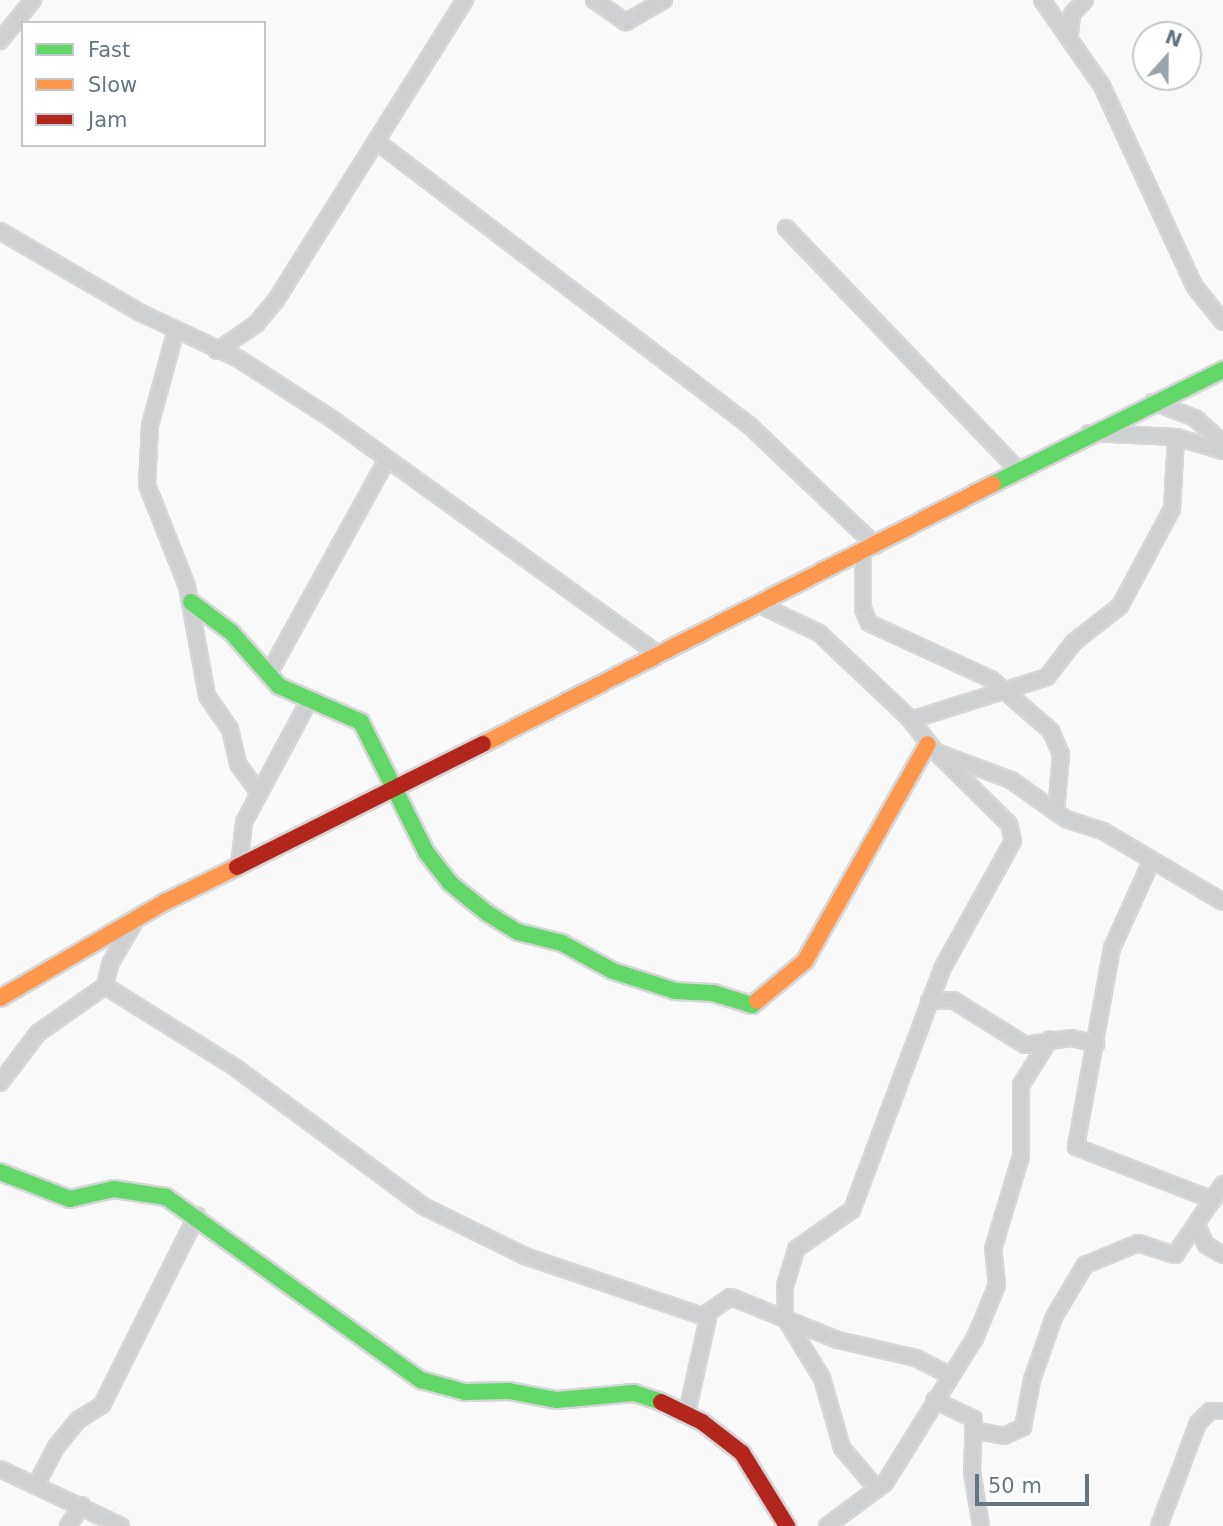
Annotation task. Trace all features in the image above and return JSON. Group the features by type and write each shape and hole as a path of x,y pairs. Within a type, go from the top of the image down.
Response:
{"street":[{"path":"1,36 33,0"},
{"path":"217,351 256,324 276,300 465,0"},
{"path":"594,0 626,22 664,0"},
{"path":"1042,0 1070,34 1147,177 1195,287 1223,321"},
{"path":"1070,34 1072,14 1086,0"},
{"path":"376,141 750,426 869,550 863,609 869,623 1002,687 1058,741 1056,812"},
{"path":"786,228 1020,472"},
{"path":"0,231 176,330 239,359 387,459 655,652"},
{"path":"176,330 150,425 147,485 170,533 191,602 207,696 230,729 241,771 258,792"},
{"path":"0,998 138,918 393,792 655,652 869,550 1020,472 1088,433 1223,370"},
{"path":"1153,402 1195,418 1223,443"},
{"path":"1088,433 1176,437 1223,451"},
{"path":"911,720 1002,687 1046,677 1074,642 1129,594 1172,509 1176,437"},
{"path":"268,675 387,459"},
{"path":"191,602 231,632 268,675 309,701 361,723 393,792 442,874 509,927 562,943 642,981 752,1004 814,949 932,748"},
{"path":"758,604 819,633 911,720 932,748 1014,834 929,1001 852,1210 796,1249 785,1286 785,1318 822,1378 842,1448 877,1489"},
{"path":"239,866 240,838 258,792 309,701"},
{"path":"932,748 1011,780 1056,812 1103,831 1151,862 1223,902"},
{"path":"1151,862 1112,948 1078,1149 1213,1200"},
{"path":"0,1083 38,1033 105,986 110,964 138,918"},
{"path":"105,986 236,1069 423,1206 566,1273 608,1280 704,1315"},
{"path":"929,1001 953,1000 1025,1045 1050,1039 1096,1044"},
{"path":"827,1526 877,1489 895,1470 934,1400 975,1338 997,1285 993,1249 1021,1156 1021,1085 1050,1039"},
{"path":"0,1172 70,1199 114,1189 155,1192 197,1215 390,1362 421,1380 465,1392 509,1391 557,1400 634,1393 687,1413 742,1453 787,1526"},
{"path":"977,1431 1004,1436 1023,1427 1032,1380 1054,1317 1085,1265 1138,1243 1175,1255 1223,1185"},
{"path":"37,1485 56,1447 78,1420 102,1405 197,1215"},
{"path":"1196,1225 1206,1245 1223,1255"},
{"path":"704,1315 731,1297 869,1350 916,1358 950,1375"},
{"path":"687,1413 709,1331 704,1315"},
{"path":"934,1400 968,1412 977,1431 971,1458 981,1526"},
{"path":"1159,1526 1198,1423 1210,1411 1223,1410"},
{"path":"0,1469 82,1505 121,1526"},
{"path":"68,1526 82,1505"}],"traffic: fast":[{"path":"993,484 1223,370"},
{"path":"191,602 231,632 279,686 361,722 426,852 450,883 487,913 518,932 562,943 613,971 675,991 713,993 752,1005 757,1001"},
{"path":"0,1172 70,1199 114,1189 166,1197 421,1380 465,1392 509,1391 557,1400 634,1393 661,1402"}],"traffic: slow":[{"path":"483,744 993,484"},
{"path":"757,1001 805,961 928,744"},
{"path":"0,998 165,902 237,867"}],"traffic: jam":[{"path":"237,867 483,744"},
{"path":"661,1402 702,1422 742,1453 787,1526"}]}
